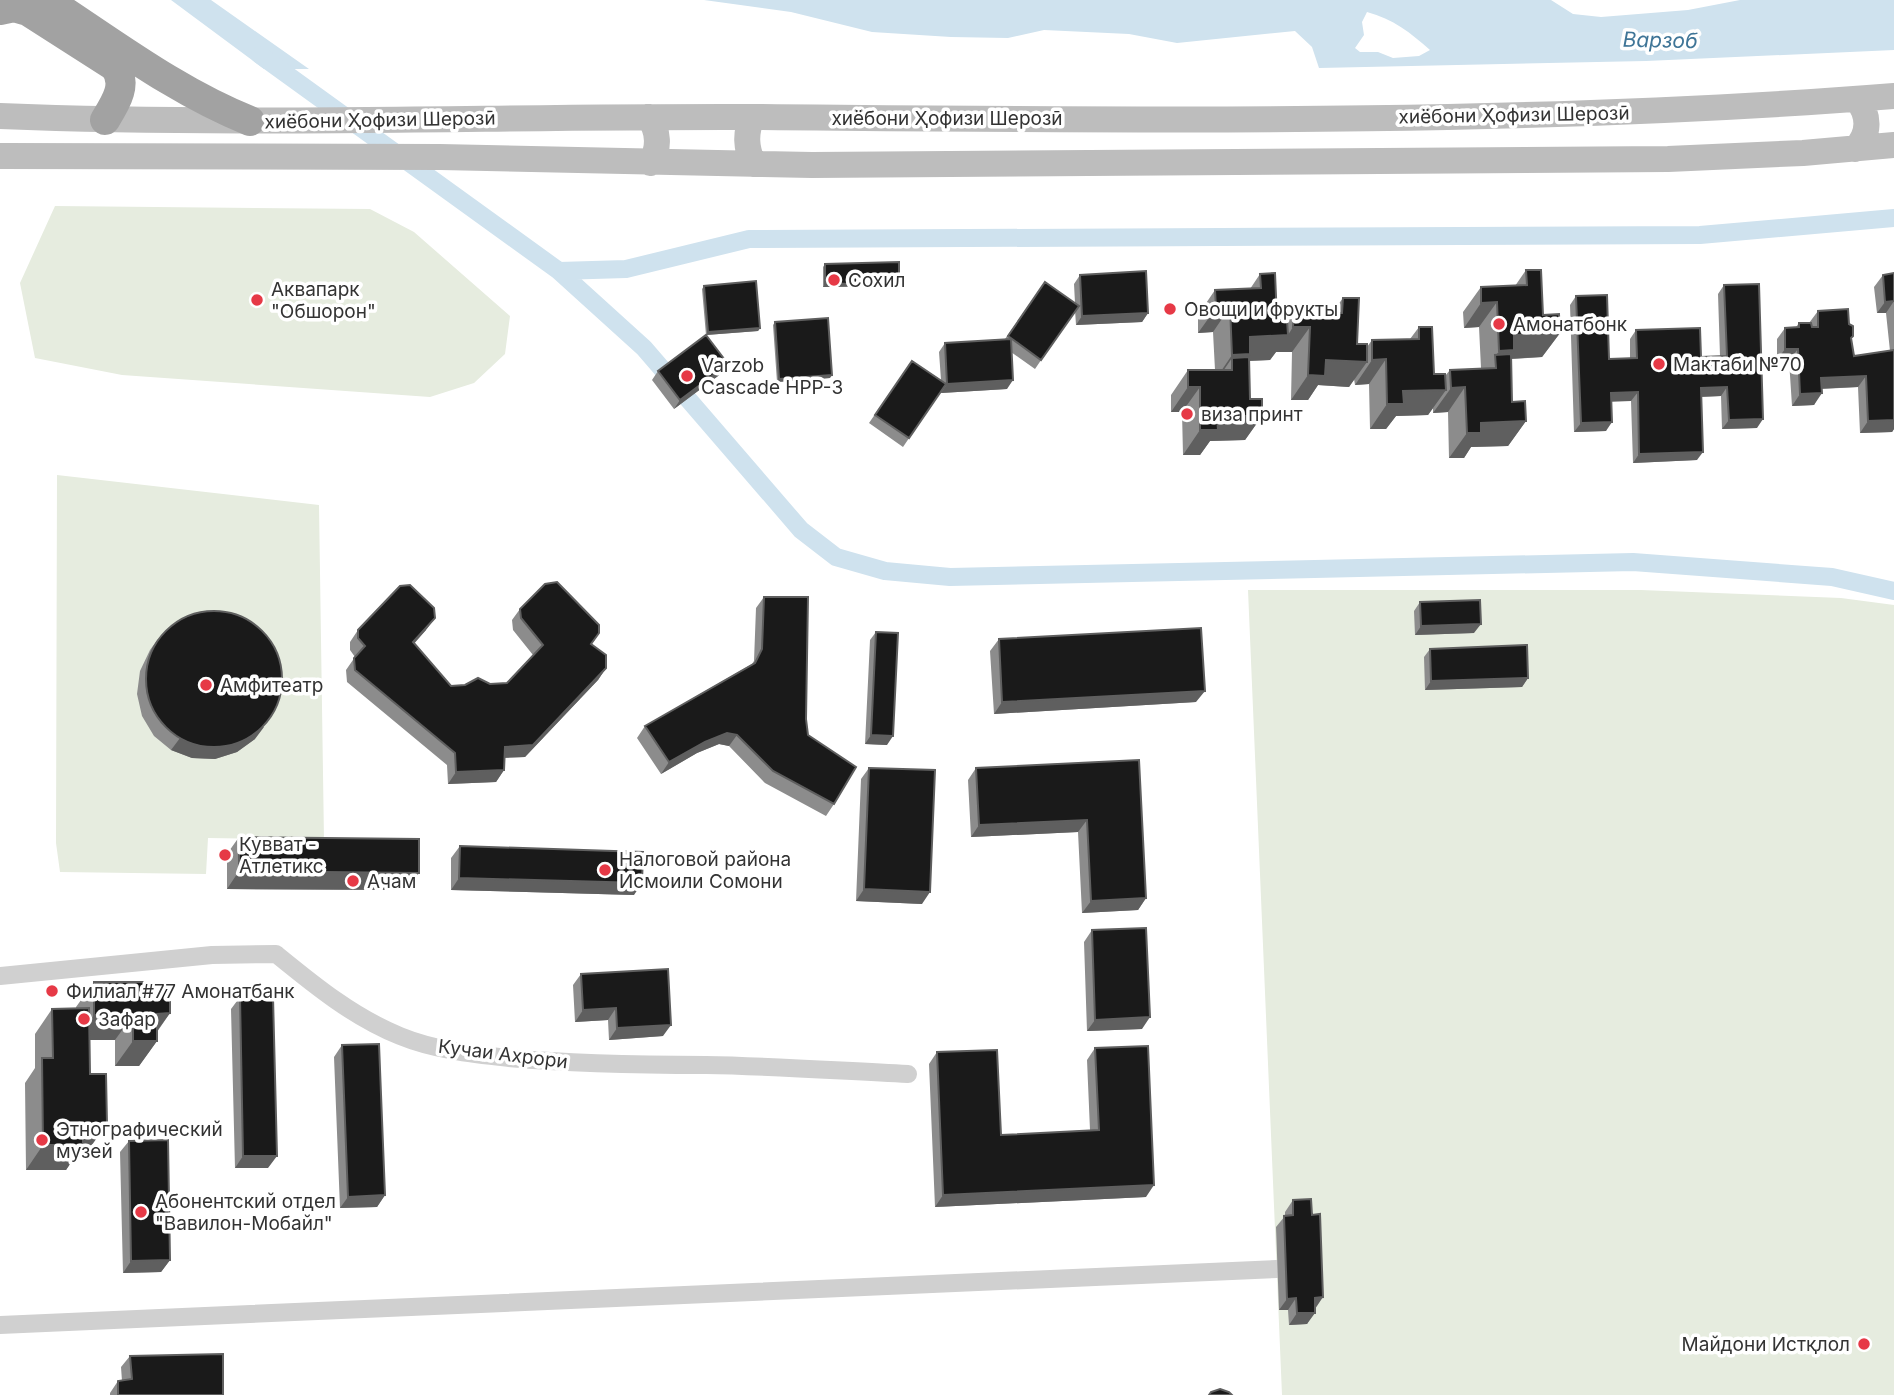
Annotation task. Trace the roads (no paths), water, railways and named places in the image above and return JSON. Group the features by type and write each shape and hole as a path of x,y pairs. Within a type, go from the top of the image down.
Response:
{"highway":[{"path":"47,0 189,92 250,121"},
{"path":"0,10 14,7 28,11 117,69 120,86 115,104 105,120"}],"main road":[{"name":"хиёбони Ҳофизи Шерозӣ","path":"0,116 250,121 648,117 1505,117 1730,108 1894,96"},
{"path":"1855,149 1865,138 1867,130 1866,113 1857,99"},
{"path":"648,117 655,128 657,143 655,157 650,163"},
{"path":"752,117 746,143 753,164"},
{"name":"хиёбони Ҳофизи Шерозӣ","path":"0,156 440,158 753,164 1615,160 1894,145"}],"street":[{"name":"Кучаи Ахрори","path":"0,976 212,955 276,954 359,1016 400,1035 444,1049 500,1057 587,1063 758,1066 908,1074"},
{"path":"0,1325 1277,1269"}],"water":[{"path":"171,0 211,0 309,69 264,69"},
{"name":"Варзоб","path":"704,0 1551,0 1573,14 1601,17 1688,10 1740,0 1894,0 1894,50 1646,61 1319,68 1312,47 1295,31 1177,43 1129,34 1044,30 1008,38 951,37 872,32 791,12","holes":["1367,12 1401,27 1430,50 1419,56 1393,58 1378,52 1360,52 1355,48 1364,35 1362,22"]}],"waterway":[{"path":"260,55 559,271 644,348 801,530 836,557 885,571 950,577 1633,562 1832,577 1894,591"},
{"path":"559,271 626,269 749,239 1700,235 1894,218"}],"place":[{"name":"Сохил","path":"834,280"},
{"name":"Аквапарк \"Обшорон\"","path":"257,300"},
{"name":"Овощи и фрукты","path":"1170,309"},
{"name":"Амонатбонк","path":"1499,324"},
{"name":"Мактаби №70","path":"1659,364"},
{"name":"Varzob Cascade HPP-3","path":"687,376"},
{"name":"виза принт","path":"1187,414"},
{"name":"Aмфитеатр","path":"206,685"},
{"name":"Кувват - Атлетикс","path":"225,855"},
{"name":"Налоговой района Исмоили Сомони","path":"605,870"},
{"name":"Ачам","path":"353,881"},
{"name":"Филиал #77 Амонатбанк","path":"52,991"},
{"name":"Зафар","path":"84,1019"},
{"name":"Этнографический музей","path":"42,1140"},
{"name":"Абонентский отдел \"Вавилон-Мобайл\"","path":"141,1212"},
{"name":"Майдони Истқлол","path":"1864,1344"}]}
